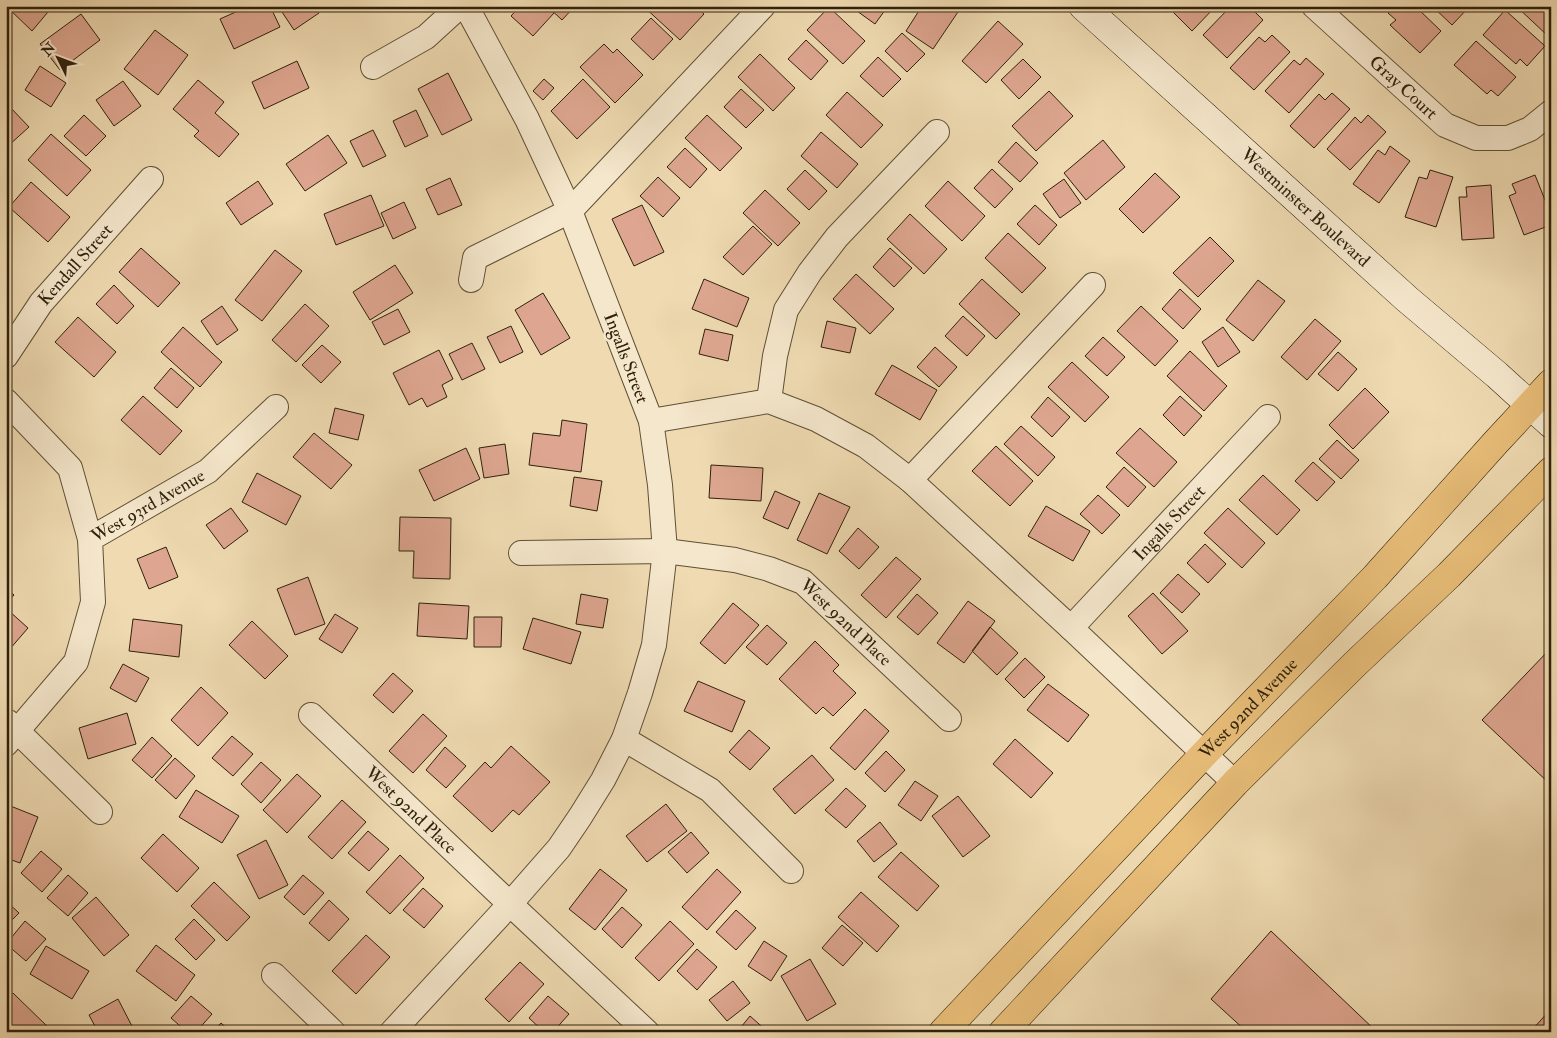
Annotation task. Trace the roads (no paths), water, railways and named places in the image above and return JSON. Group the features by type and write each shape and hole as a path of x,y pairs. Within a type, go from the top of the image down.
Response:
{"main road":[{"name":"West 92nd Avenue","path":"943,1032 1204,754 1375,577 1497,440 1551,383"},
{"path":"1003,1032 1235,783 1449,574 1551,471"}],"street":[{"path":"373,67 426,37 460,6"},
{"name":"Ingalls Street","path":"466,6 528,119 570,210 650,421 769,401 816,418 866,446 910,480 1071,628 1235,783"},
{"path":"471,280 475,258 570,210 763,6"},
{"name":"Westminster Boulevard","path":"1083,6 1407,299 1551,424"},
{"name":"Gray Court","path":"1326,10 1445,125 1476,138 1508,138 1530,129 1551,112"},
{"path":"769,401 775,356 786,310 810,272 837,237 937,132"},
{"name":"Kendall Street","path":"6,356 41,303 151,179"},
{"path":"910,480 1093,285"},
{"path":"6,401 70,468 90,539"},
{"name":"West 93rd Avenue","path":"100,812 10,732 76,662 93,602 90,539 208,471 276,407"},
{"name":"Ingalls Street","path":"1071,628 1268,417"},
{"path":"392,1032 559,848 603,780 624,739 654,644 665,551 660,485 650,421"},
{"name":"West 92nd Place","path":"522,553 665,551 735,560 770,569 803,582 949,719"},
{"name":"West 92nd Place","path":"311,715 647,1032"},
{"path":"624,739 710,790 791,871"},
{"path":"274,975 333,1032"}]}
